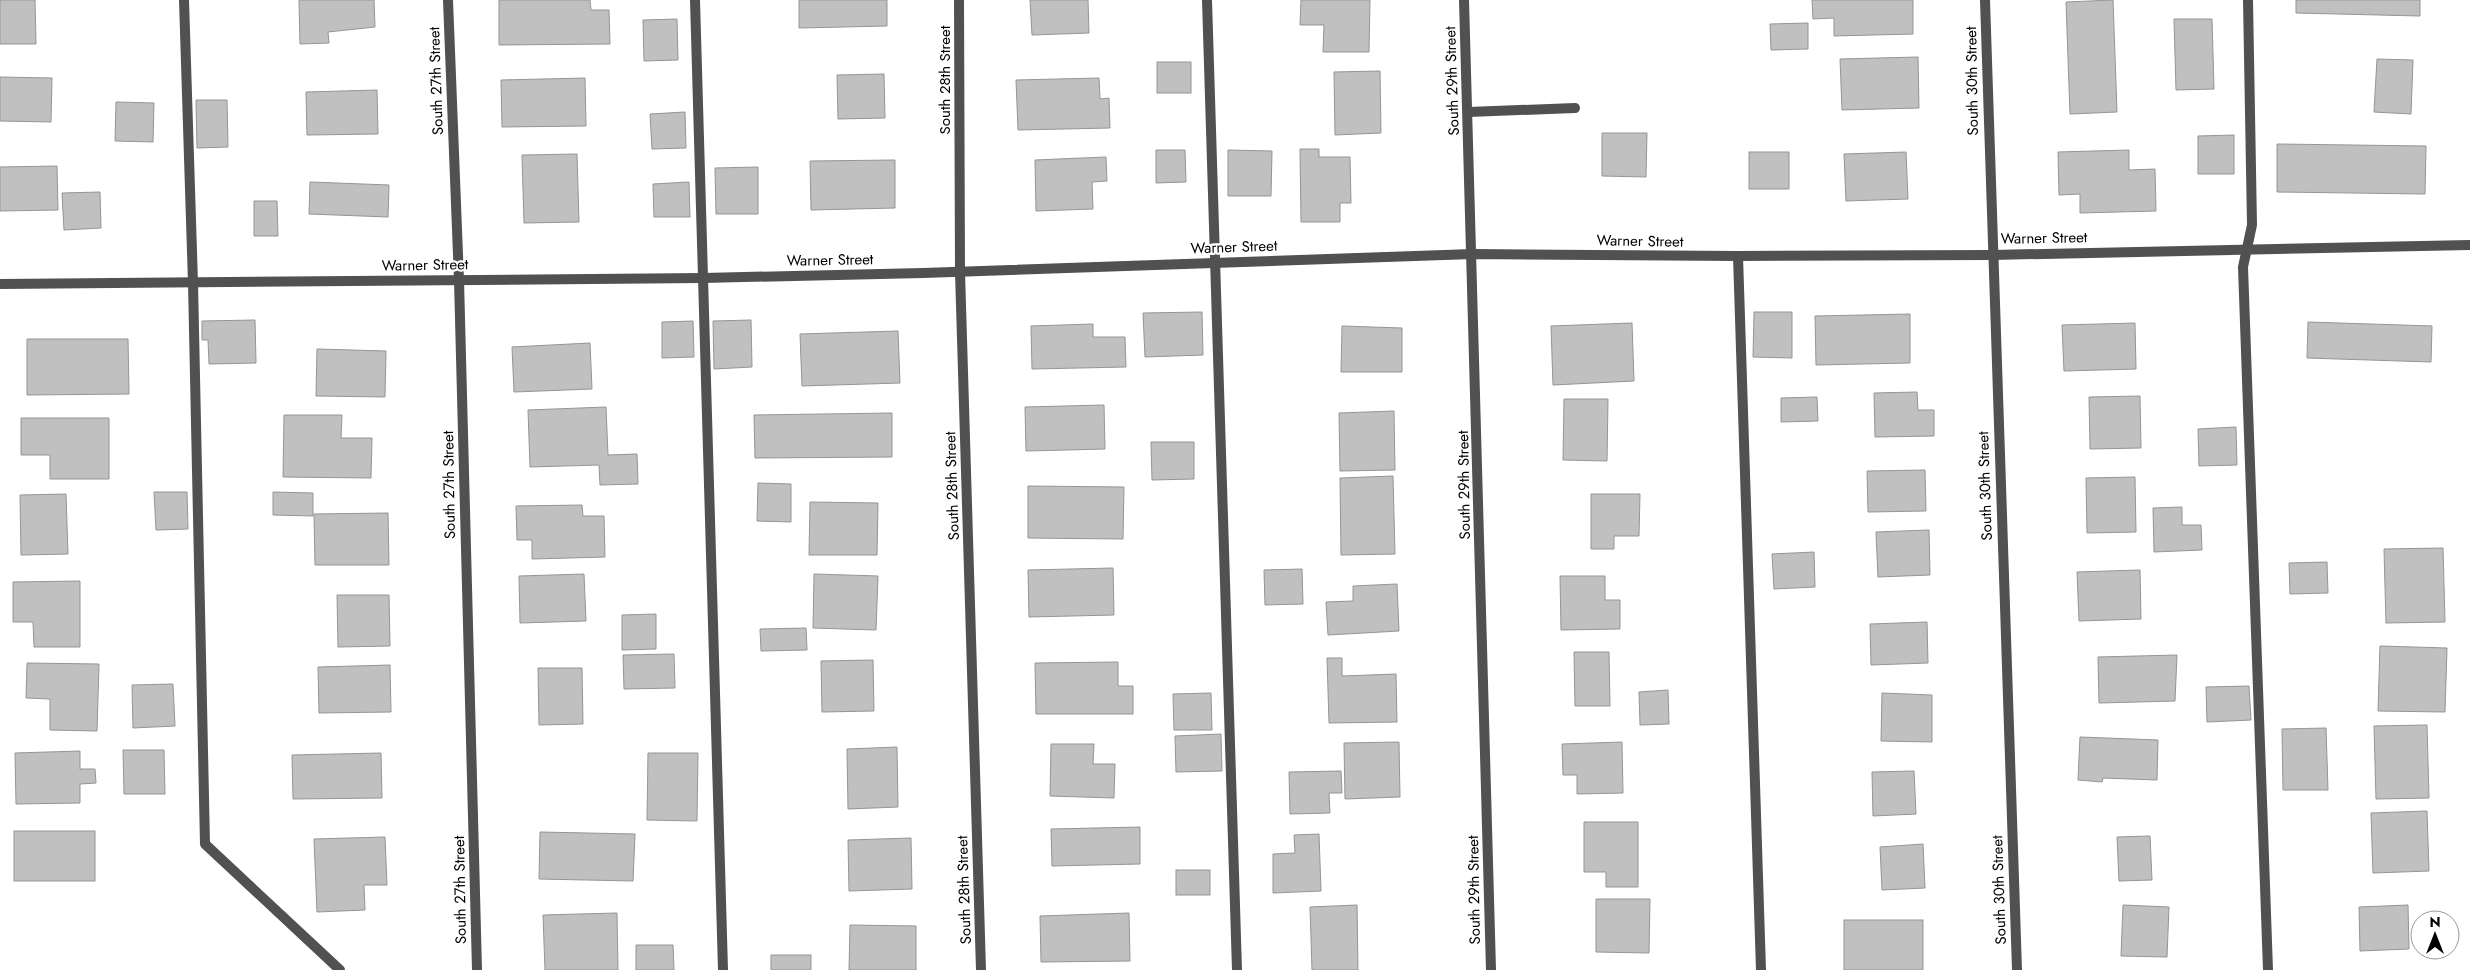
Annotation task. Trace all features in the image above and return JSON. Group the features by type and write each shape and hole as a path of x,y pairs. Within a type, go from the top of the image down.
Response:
{"street":[{"path":"184,0 193,283 205,844 340,970"},
{"name":"South 27th Street","path":"448,0 459,280 477,970"},
{"path":"695,0 723,970"},
{"name":"South 28th Street","path":"959,0 960,272 981,970"},
{"path":"1207,0 1236,970"},
{"name":"South 29th Street","path":"1464,0 1491,970"},
{"name":"South 30th Street","path":"1985,0 2017,970"},
{"path":"2248,0 2252,225 2243,267 2243,277 2268,970"},
{"path":"1468,112 1575,108"},
{"name":"Warner Street","path":"0,284 703,278 960,272 1472,254 1992,255 2470,245"},
{"path":"1738,256 1761,970"}],"building":[{"path":"0,0 35,0 36,44 0,44"},
{"path":"299,0 374,0 375,27 328,32 329,43 300,44"},
{"path":"499,0 590,0 591,10 609,10 610,44 499,45"},
{"path":"799,0 887,0 887,26 799,28"},
{"path":"1030,0 1088,0 1089,33 1032,35"},
{"path":"1301,0 1370,0 1369,52 1323,52 1324,25 1300,25"},
{"path":"1812,0 1913,0 1913,34 1834,36 1834,18 1813,19"},
{"path":"2113,0 2117,112 2070,114 2066,2"},
{"path":"2296,0 2420,0 2420,16 2296,13"},
{"path":"677,19 678,60 644,61 643,20"},
{"path":"2174,19 2212,19 2214,89 2176,90"},
{"path":"1808,23 1808,49 1771,50 1770,24"},
{"path":"1918,57 1919,108 1842,110 1840,59"},
{"path":"2377,59 2413,60 2411,114 2374,112"},
{"path":"1157,62 1191,62 1191,93 1157,93"},
{"path":"1380,71 1381,133 1335,135 1334,72"},
{"path":"884,74 885,118 838,119 837,75"},
{"path":"0,77 52,78 51,122 0,121"},
{"path":"585,78 586,126 502,127 501,80"},
{"path":"1099,78 1100,99 1109,98 1110,128 1018,130 1016,80"},
{"path":"377,90 378,134 307,135 306,92"},
{"path":"196,100 227,100 228,147 197,148"},
{"path":"116,102 154,103 153,142 115,141"},
{"path":"685,112 686,148 652,149 650,114"},
{"path":"1602,133 1647,133 1646,177 1602,176"},
{"path":"2234,135 2234,174 2198,174 2198,136"},
{"path":"2277,144 2426,146 2425,194 2277,192"},
{"path":"1300,149 1319,149 1319,157 1350,157 1351,203 1340,203 1340,222 1301,222"},
{"path":"1156,150 1185,150 1186,182 1156,183"},
{"path":"1228,150 1272,151 1271,196 1228,196"},
{"path":"2129,150 2129,170 2155,169 2156,211 2080,213 2080,194 2059,195 2058,152"},
{"path":"1749,152 1789,152 1789,189 1749,189"},
{"path":"1906,152 1908,199 1846,201 1844,154"},
{"path":"577,154 579,222 524,223 522,155"},
{"path":"1106,157 1107,181 1092,182 1093,209 1036,211 1035,160"},
{"path":"895,160 895,208 811,210 810,161"},
{"path":"57,166 58,210 0,211 0,167"},
{"path":"758,167 758,214 716,214 715,168"},
{"path":"310,182 389,185 388,217 309,214"},
{"path":"689,182 690,217 654,217 653,184"},
{"path":"100,192 101,228 64,230 62,193"},
{"path":"254,201 277,201 278,236 254,236"},
{"path":"1202,312 1203,355 1145,357 1143,313"},
{"path":"1754,312 1792,312 1792,358 1753,357"},
{"path":"1910,314 1910,363 1816,365 1815,316"},
{"path":"255,320 256,363 209,364 208,340 202,340 202,321"},
{"path":"751,320 752,367 714,369 713,321"},
{"path":"693,321 694,357 662,358 662,322"},
{"path":"2308,322 2432,326 2431,362 2307,358"},
{"path":"1632,323 1634,381 1553,385 1551,326"},
{"path":"2135,323 2136,369 2064,371 2062,325"},
{"path":"1093,324 1093,337 1125,337 1126,367 1032,369 1031,326"},
{"path":"1342,326 1402,328 1402,372 1341,372"},
{"path":"898,331 900,383 802,386 800,334"},
{"path":"27,339 128,339 129,394 27,395"},
{"path":"590,343 592,389 514,392 512,347"},
{"path":"317,349 386,351 385,397 316,396"},
{"path":"1917,392 1918,410 1934,410 1934,436 1875,437 1874,393"},
{"path":"2140,396 2141,448 2090,449 2089,397"},
{"path":"1817,397 1818,421 1781,422 1781,398"},
{"path":"1564,399 1608,399 1607,461 1563,460"},
{"path":"1104,405 1105,449 1026,451 1025,407"},
{"path":"606,407 608,455 637,454 638,484 600,485 599,465 530,467 528,410"},
{"path":"1394,411 1395,470 1340,471 1339,413"},
{"path":"892,413 892,457 755,458 754,415"},
{"path":"284,415 342,415 341,438 372,438 371,478 283,477"},
{"path":"21,418 109,418 109,479 50,479 50,455 21,455"},
{"path":"2236,427 2237,465 2199,466 2198,429"},
{"path":"1151,442 1194,442 1194,479 1152,480"},
{"path":"1925,470 1926,511 1868,512 1867,471"},
{"path":"1393,476 1395,554 1341,555 1340,478"},
{"path":"2135,477 2136,532 2087,533 2086,478"},
{"path":"758,483 791,484 791,522 757,521"},
{"path":"1028,486 1124,487 1123,539 1028,538"},
{"path":"154,492 187,492 188,529 156,530"},
{"path":"273,492 313,493 313,516 273,515"},
{"path":"66,494 68,554 21,555 20,495"},
{"path":"1591,494 1640,494 1639,536 1614,536 1614,549 1591,549"},
{"path":"810,502 878,503 877,555 809,555"},
{"path":"582,505 583,516 604,516 605,557 532,559 532,540 517,540 516,506"},
{"path":"2182,507 2182,525 2201,525 2202,550 2154,552 2153,508"},
{"path":"388,513 389,565 315,565 314,514"},
{"path":"1929,530 1930,575 1878,577 1876,532"},
{"path":"2443,548 2445,622 2386,623 2384,549"},
{"path":"1814,552 1815,587 1774,589 1772,554"},
{"path":"2327,562 2328,593 2290,594 2289,563"},
{"path":"1113,568 1114,615 1029,617 1028,570"},
{"path":"1302,569 1303,604 1265,605 1264,570"},
{"path":"2140,570 2141,619 2079,621 2077,572"},
{"path":"584,574 586,621 520,623 519,576"},
{"path":"814,574 878,576 876,630 813,628"},
{"path":"1560,576 1605,576 1605,600 1620,600 1620,629 1561,630"},
{"path":"80,581 80,647 34,647 33,622 13,622 13,582"},
{"path":"1397,584 1399,631 1328,635 1326,602 1353,601 1353,586"},
{"path":"337,595 389,595 390,646 338,647"},
{"path":"656,614 656,649 622,650 622,615"},
{"path":"1927,622 1928,663 1871,665 1870,624"},
{"path":"806,628 807,650 761,651 760,629"},
{"path":"2380,646 2447,648 2445,712 2378,711"},
{"path":"1574,652 1609,652 1610,706 1575,706"},
{"path":"674,654 675,688 624,689 623,655"},
{"path":"2177,655 2175,701 2099,703 2098,657"},
{"path":"1327,658 1342,658 1342,676 1396,674 1397,722 1329,723"},
{"path":"873,660 874,711 822,712 821,661"},
{"path":"1118,662 1118,686 1133,686 1133,714 1036,714 1035,663"},
{"path":"27,663 99,664 97,731 50,730 50,699 26,698"},
{"path":"390,665 391,712 319,713 318,667"},
{"path":"538,668 582,668 583,724 539,725"},
{"path":"173,684 175,726 133,728 132,685"},
{"path":"2249,686 2251,720 2207,722 2206,687"},
{"path":"1668,690 1669,724 1640,725 1639,692"},
{"path":"1211,693 1212,730 1174,730 1173,694"},
{"path":"1882,693 1932,695 1932,742 1881,741"},
{"path":"2427,725 2429,798 2376,799 2374,726"},
{"path":"2326,728 2328,790 2283,790 2282,729"},
{"path":"1221,734 1222,771 1176,772 1175,736"},
{"path":"2080,737 2158,740 2157,780 2103,778 2102,782 2078,780"},
{"path":"1399,742 1400,797 1345,799 1344,743"},
{"path":"1622,742 1623,793 1577,794 1577,775 1563,775 1562,744"},
{"path":"1051,744 1094,744 1093,764 1115,764 1114,798 1050,796"},
{"path":"897,747 898,807 848,809 847,749"},
{"path":"123,750 164,750 165,794 124,794"},
{"path":"80,751 80,769 95,769 96,783 80,784 80,803 16,804 15,753"},
{"path":"381,753 382,798 293,799 292,755"},
{"path":"648,753 698,753 697,821 647,820"},
{"path":"1341,771 1342,793 1329,793 1330,813 1290,814 1289,772"},
{"path":"1914,771 1916,814 1873,816 1872,772"},
{"path":"2427,811 2429,871 2373,873 2371,813"},
{"path":"1584,822 1638,822 1638,887 1606,887 1606,872 1584,872"},
{"path":"1140,827 1140,864 1052,866 1051,829"},
{"path":"14,831 95,831 95,881 14,881"},
{"path":"540,832 635,834 633,881 539,879"},
{"path":"1319,834 1321,891 1273,893 1273,854 1295,853 1294,835"},
{"path":"2150,836 2152,880 2119,881 2117,837"},
{"path":"385,837 387,885 364,885 365,910 317,912 314,839"},
{"path":"911,838 912,889 849,891 848,840"},
{"path":"1923,844 1925,888 1882,890 1880,847"},
{"path":"1176,870 1210,870 1210,895 1176,895"},
{"path":"1596,899 1650,899 1649,953 1596,952"},
{"path":"1357,905 1358,970 1312,970 1310,907"},
{"path":"2123,905 2169,907 2167,957 2121,956"},
{"path":"2408,905 2409,949 2360,951 2359,907"},
{"path":"617,913 618,970 545,970 543,915"},
{"path":"1129,913 1130,961 1041,962 1040,916"},
{"path":"1844,920 1923,920 1923,970 1844,970"},
{"path":"850,925 916,926 916,970 849,970"},
{"path":"636,945 673,945 674,970 636,970"},
{"path":"771,955 811,955 811,970 771,970"}]}
